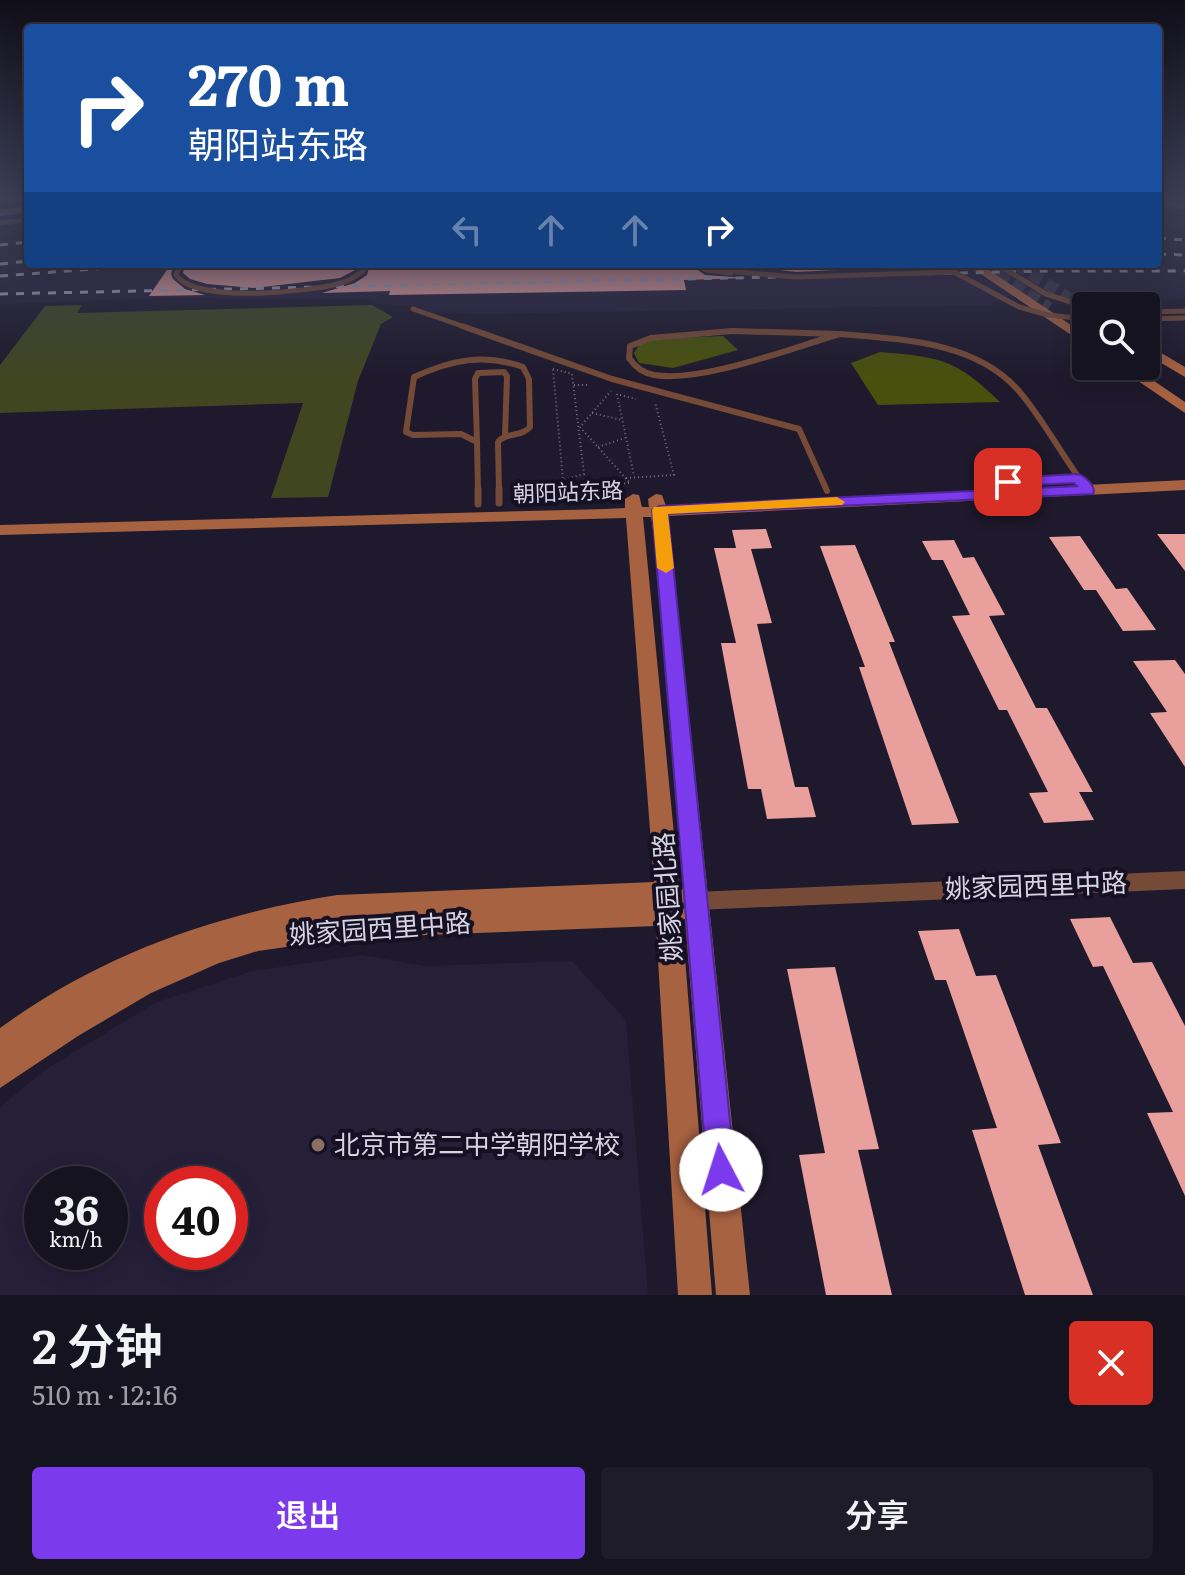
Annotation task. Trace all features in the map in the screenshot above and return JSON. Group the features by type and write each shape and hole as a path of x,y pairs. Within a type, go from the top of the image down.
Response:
{"main road":[{"path":"977,268 1072,332"},
{"path":"1049,308 1072,323"},
{"path":"1160,357 1185,373"},
{"path":"1160,378 1185,394"},
{"path":"1143,380 1185,409"},
{"name":"朝阳站东路","path":"0,530 640,496 1083,484 1185,473"},
{"name":"朝阳站东路","path":"0,518 478,504 640,496 1083,484 1185,485"},
{"name":"姚家园北路","path":"640,496 696,901 733,1295"},
{"name":"姚家园北路","path":"640,496 695,1295"},
{"name":"姚家园西里中路","path":"0,1073 42,1041 109,1001 175,969 239,946 299,931 696,901"},
{"name":"姚家园西里中路","path":"0,1046 29,1023 80,993 158,954 236,927 295,912 337,907 668,904"}],"street":[{"name":"姚家园西里中路","path":"696,901 1184,882"}],"lane":[{"path":"178,268 175,272 178,281 191,287 215,291 309,289 344,283 364,268"},
{"path":"702,268 770,276 950,268"},
{"path":"720,268 731,273"},
{"path":"1004,268 1046,294 1072,302"},
{"path":"935,271 971,277 1008,302 1031,312 1072,318"},
{"path":"413,309 620,381 799,429 827,491"},
{"path":"1160,312 1185,311"},
{"path":"1160,319 1185,318"},
{"path":"842,334 682,376 653,375 638,369 629,358 630,346 638,340 665,335 842,334 901,338 945,348 981,363 1014,384 1083,484"},
{"path":"477,442 461,434 427,436 406,432 414,377 482,356 496,357 523,367 529,379 530,427 526,432 505,436 498,442 499,503"},
{"path":"478,504 475,379 478,373 504,372 507,376 505,436"}],"path":[{"path":"553,369 572,374 574,385 584,474 563,480 553,369"},
{"path":"580,427 620,381"},
{"path":"574,385 594,385"},
{"path":"602,389 656,402 674,475 640,496"},
{"path":"617,394 640,496"},
{"path":"592,413 622,420"},
{"path":"580,427 640,496"},
{"path":"598,447 626,438"},
{"path":"608,484 630,483 640,496"}],"shaded area":[{"path":"0,259 24,259 24,268 1162,268 1162,259 1185,259 1185,299 1160,300 1160,292 1072,292 1072,295 1010,296 990,305 486,314 429,312 408,306 377,304 369,299 162,298 0,304"},
{"name":"北京市第二中学朝阳学校","path":"362,955 425,966 572,961 626,1020 648,1295 0,1295 0,1107 46,1069 157,1002 252,971"}],"green space":[{"path":"82,305 77,313 372,305 393,317 381,324 358,381 328,497 271,498 303,403 0,413 0,365 45,306"},
{"path":"723,336 738,350 673,368 639,363 634,353 640,343 655,339"},
{"path":"880,352 946,363 971,377 1000,402 878,405 851,363"}],"building":[{"path":"168,268 173,268 173,279 185,289 205,295 149,296"},
{"path":"184,268 356,268 340,278 254,288 207,284 190,279 183,273"},
{"path":"369,268 695,268 705,275 747,278 684,280 686,290 389,295 390,291 322,293 355,283 367,275"},
{"path":"764,268 837,268 837,270 796,272"},
{"path":"766,529 772,548 751,549 772,623 757,624 795,787 808,787 816,817 767,819 761,789 748,789 721,643 736,643 714,548 736,548 732,530"},
{"path":"1157,534 1185,534 1185,571"},
{"path":"1080,536 1116,589 1127,588 1156,630 1123,631 1096,590 1084,590 1049,537"},
{"path":"954,540 963,558 974,557 1005,615 989,616 1036,708 1047,708 1093,792 1079,792 1094,820 1044,823 1029,793 1048,792 1007,710 999,710 952,616 970,615 943,560 932,560 922,541"},
{"path":"855,545 895,642 889,642 959,823 912,825 859,667 865,667 820,546"},
{"path":"1175,660 1185,674 1185,767 1150,713 1167,712 1133,661"},
{"path":"1110,917 1133,963 1152,962 1185,1026 1185,1196 1147,1113 1173,1112 1103,966 1093,967 1070,919"},
{"path":"959,929 976,976 996,975 1061,1143 1038,1145 1093,1295 1025,1295 972,1130 997,1128 946,980 935,980 918,931"},
{"path":"835,967 879,1149 858,1150 892,1295 826,1295 799,1155 825,1153 787,969"}],"tunnel":[{"path":"989,268 1049,308"},
{"path":"1022,268 1072,300"}],"railway":[{"path":"0,264 24,261"},
{"path":"0,276 108,268"},
{"path":"0,294 1050,271 1185,271"}],"slow traffic":[{"path":"666,568 659,510 837,502"}],"place":[{"name":"北京市第二中学朝阳学校","path":"318,1145"}],"route":[{"path":"721,1170 659,510 1088,490 1078,478 1008,482"}]}
